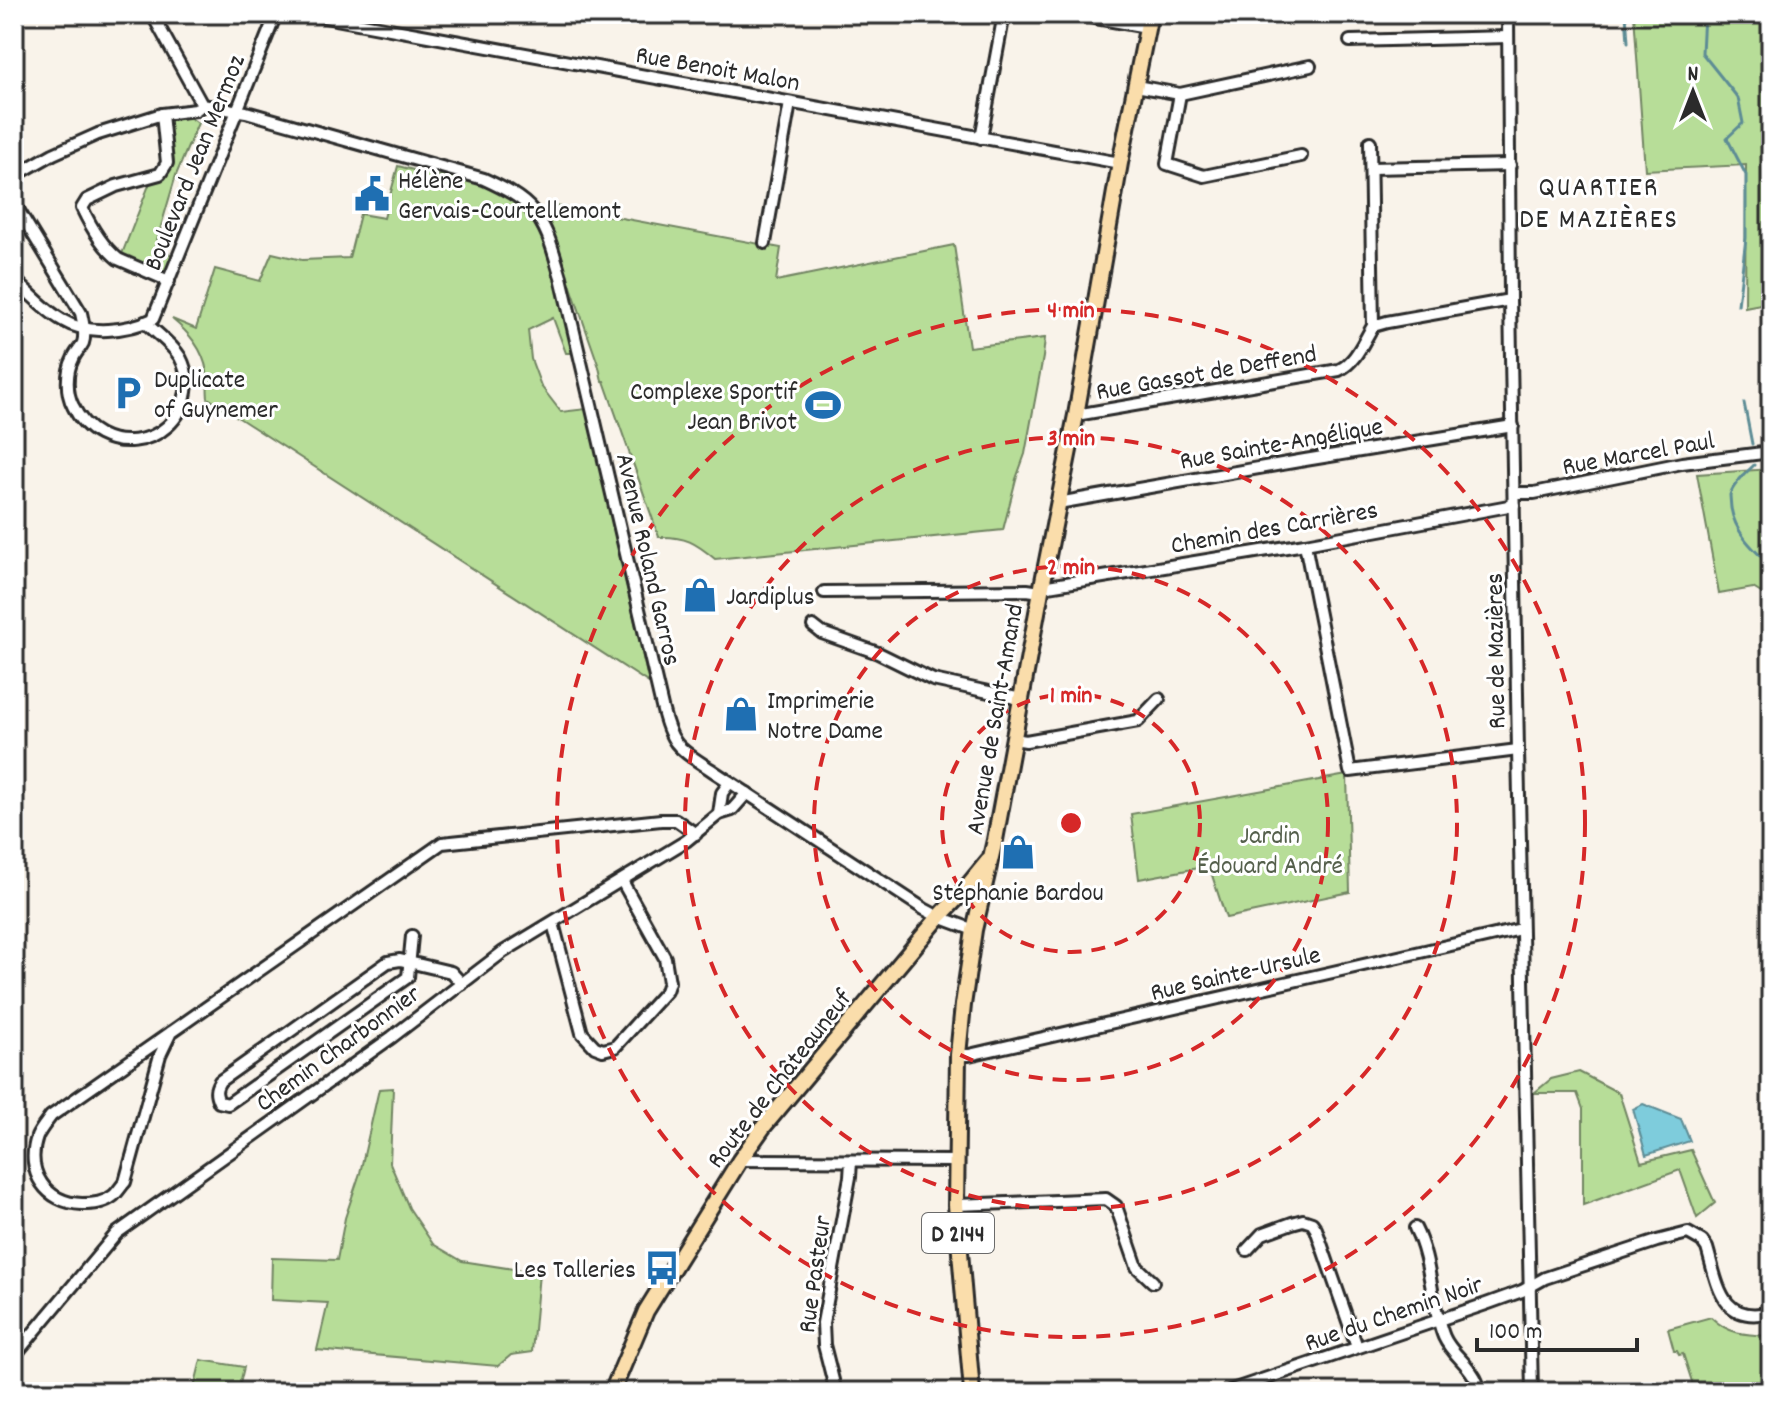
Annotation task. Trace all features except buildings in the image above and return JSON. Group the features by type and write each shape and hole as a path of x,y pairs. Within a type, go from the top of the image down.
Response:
{"main road":[{"name":"Avenue de Saint-Amand","path":"972,1392 956,1205 958,1055 963,1005 974,930 1014,739 1149,21"},
{"name":"Route de Châteauneuf","path":"612,1392 646,1311 764,1126 991,858"}],"street":[{"path":"15,175 98,134 162,114 196,110 202,105 152,14"},
{"name":"Boulevard Jean Mermoz","path":"145,322 153,319 276,14"},
{"name":"Rue Benoit Malon","path":"308,14 1120,163"},
{"path":"981,138 1004,14"},
{"path":"1073,14 1149,21"},
{"name":"Rue de Mazières","path":"1508,14 1510,300 1532,1392"},
{"path":"1350,41 1508,37"},
{"path":"1136,86 1180,94 1310,66"},
{"path":"1180,94 1167,164 1204,176 1301,156"},
{"path":"765,243 790,103"},
{"name":"Avenue Roland Garros","path":"202,105 236,111 484,179 510,192 533,210 547,233 561,277 668,731 679,748 730,782 939,917 974,930"},
{"path":"162,114 167,163 160,174 116,186 87,200 82,208 112,254 169,281"},
{"path":"1370,142 1373,326 1510,300"},
{"path":"1371,168 1510,165"},
{"path":"14,203 81,313 84,329 83,342 71,361 67,384 73,407 86,426 106,438 129,442 152,437 172,424 184,404 188,381 181,358 167,342 145,322 118,329 84,329 71,325 59,319 14,279"},
{"name":"Rue Gassot de Deffend","path":"1076,415 1339,370 1353,360 1373,326"},
{"name":"Rue Sainte-Angélique","path":"1058,503 1513,426"},
{"name":"Rue Marcel Paul","path":"1514,499 1682,463 1770,453"},
{"name":"Chemin des Carrières","path":"824,592 1041,590 1305,544 1514,499"},
{"path":"1305,544 1350,771 1518,750"},
{"path":"813,626 822,633 878,653 933,680 1021,699"},
{"path":"1014,739 1026,741 1138,721 1159,699"},
{"path":"719,814 722,793 730,782"},
{"name":"Chemin Charbonnier","path":"14,1356 117,1233 392,1037 503,952 696,834 719,814 732,810 747,793"},
{"path":"171,1032 160,1055 125,1182 114,1195 99,1203 65,1202 52,1194 41,1184 35,1170 34,1152 38,1134 51,1116 171,1032 442,843 661,820 676,820 696,834"},
{"path":"553,923 582,1033 595,1047 603,1050 615,1047 666,991 669,982 665,958 622,881"},
{"name":"Rue Sainte-Ursule","path":"958,1055 987,1051 1521,929"},
{"path":"412,936 411,963 408,977 228,1104 219,1102 216,1087 220,1081 388,962 400,960 411,963 451,972 462,984"},
{"path":"740,1160 957,1161"},
{"name":"Rue Pasteur","path":"836,1392 824,1345 823,1323 851,1161"},
{"path":"956,1205 1106,1199 1116,1206 1137,1267 1153,1282"},
{"path":"1247,1250 1262,1234 1303,1220 1312,1223 1357,1347"},
{"path":"1415,1228 1422,1241 1438,1319 1450,1348 1474,1374 1477,1382 1473,1392"},
{"name":"Rue du Chemin Noir","path":"1226,1392 1486,1304 1545,1278 1688,1233 1707,1248 1723,1296 1731,1308 1746,1315 1771,1312"}],"green space":[{"path":"1634,14 1771,14 1771,302 1745,307 1746,165 1645,170"},
{"path":"189,117 198,123 176,175 155,247 173,255 162,272 126,259 122,254 151,180 166,175 171,168 167,123 172,118"},
{"path":"398,166 437,176 450,175 488,187 513,201 534,224 549,251 573,353 566,353 553,318 528,330 531,359 541,386 561,412 586,409 649,683 208,398 207,372 199,349 172,319 196,329 215,269 260,281 272,253 302,260 349,258 360,214 384,218"},
{"name":"Complexe Sportif Jean Brivot","path":"552,205 781,248 776,281 954,245 969,347 1045,338 1025,454 1003,530 715,559 690,542 659,537 546,215"},
{"path":"1771,469 1771,599 1753,588 1719,594 1697,474"},
{"name":"Jardin Édouard André","path":"1347,775 1350,892 1226,918 1209,866 1139,879 1131,814"},
{"path":"1579,1072 1619,1093 1641,1162 1691,1150 1715,1203 1697,1218 1680,1170 1583,1205 1583,1109 1577,1093 1534,1093 1551,1079"},
{"path":"393,1088 390,1163 409,1208 433,1244 462,1261 539,1273 532,1352 511,1355 498,1366 317,1350 328,1303 271,1300 272,1258 337,1260 379,1089"},
{"path":"1711,1317 1732,1331 1771,1336 1771,1392 1686,1392 1694,1388 1683,1354 1674,1351 1668,1329"},
{"path":"201,1360 244,1367 238,1392 193,1392"}],"water":[{"path":"1643,1104 1681,1119 1690,1141 1646,1155 1633,1109"}],"waterway":[{"path":"1626,14 1628,42"},
{"path":"1704,14 1702,53 1738,98 1743,123 1727,138 1746,175 1746,238 1738,305"},
{"path":"1744,403 1752,444"},
{"path":"1754,465 1732,491 1731,508 1741,533 1771,566"}],"place":[{"name":"Hélène Gervais-Courtellemont","path":"372,194"},
{"name":"Duplicate of Guynemer","path":"128,393"},
{"name":"Complexe Sportif Jean Brivot","path":"823,405"},
{"name":"Jardiplus","path":"700,595"},
{"name":"Imprimerie Notre Dame","path":"741,714"},
{"name":"Stéphanie Bardou","path":"1018,852"},
{"name":"Les Talleries","path":"662,1268"}],"district":[{"name":"QUARTIER DE MAZIÈRES","path":"1599,201"}]}
